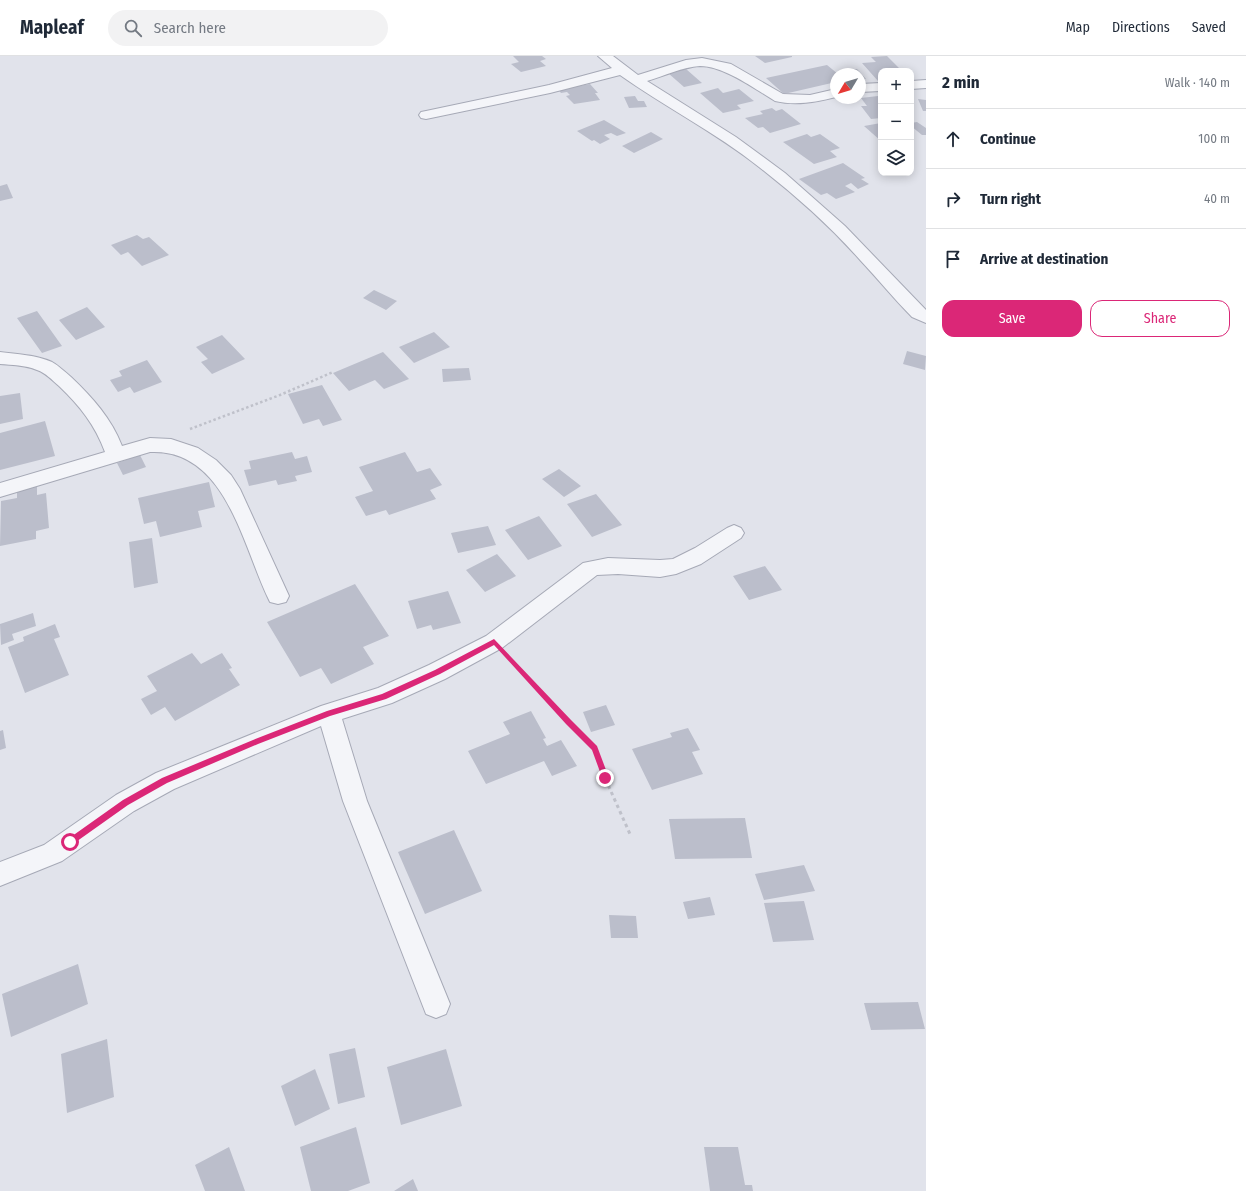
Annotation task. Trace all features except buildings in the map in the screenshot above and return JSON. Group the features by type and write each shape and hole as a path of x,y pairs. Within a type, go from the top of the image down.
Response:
{"street":[{"path":"605,56 636,80 703,121 749,152 792,185 867,257 918,313 926,318"},
{"path":"636,80 691,63 702,62 726,67 780,98 810,99 830,94"},
{"path":"426,115 543,90 622,70"},
{"path":"914,85 926,84"},
{"path":"866,88 878,87"},
{"path":"0,358 43,365 59,376 81,395 98,415 108,432 116,455"},
{"path":"0,490 150,445 168,444 195,455 212,467 225,481 242,514 278,596"},
{"path":"0,874 53,852 125,802 164,781 329,713 384,696 437,672 494,642 590,569 604,566 671,568 688,561 734,533"},
{"path":"329,713 355,801 436,1004"}],"path":[{"path":"150,445 235,411 304,387 333,372"},
{"path":"494,642 568,722 595,748 605,778 630,834"}],"route":[{"path":"70,842 125,802 164,781 329,713 384,696 437,672 468,654 494,642 568,722 595,748 605,778"}]}
